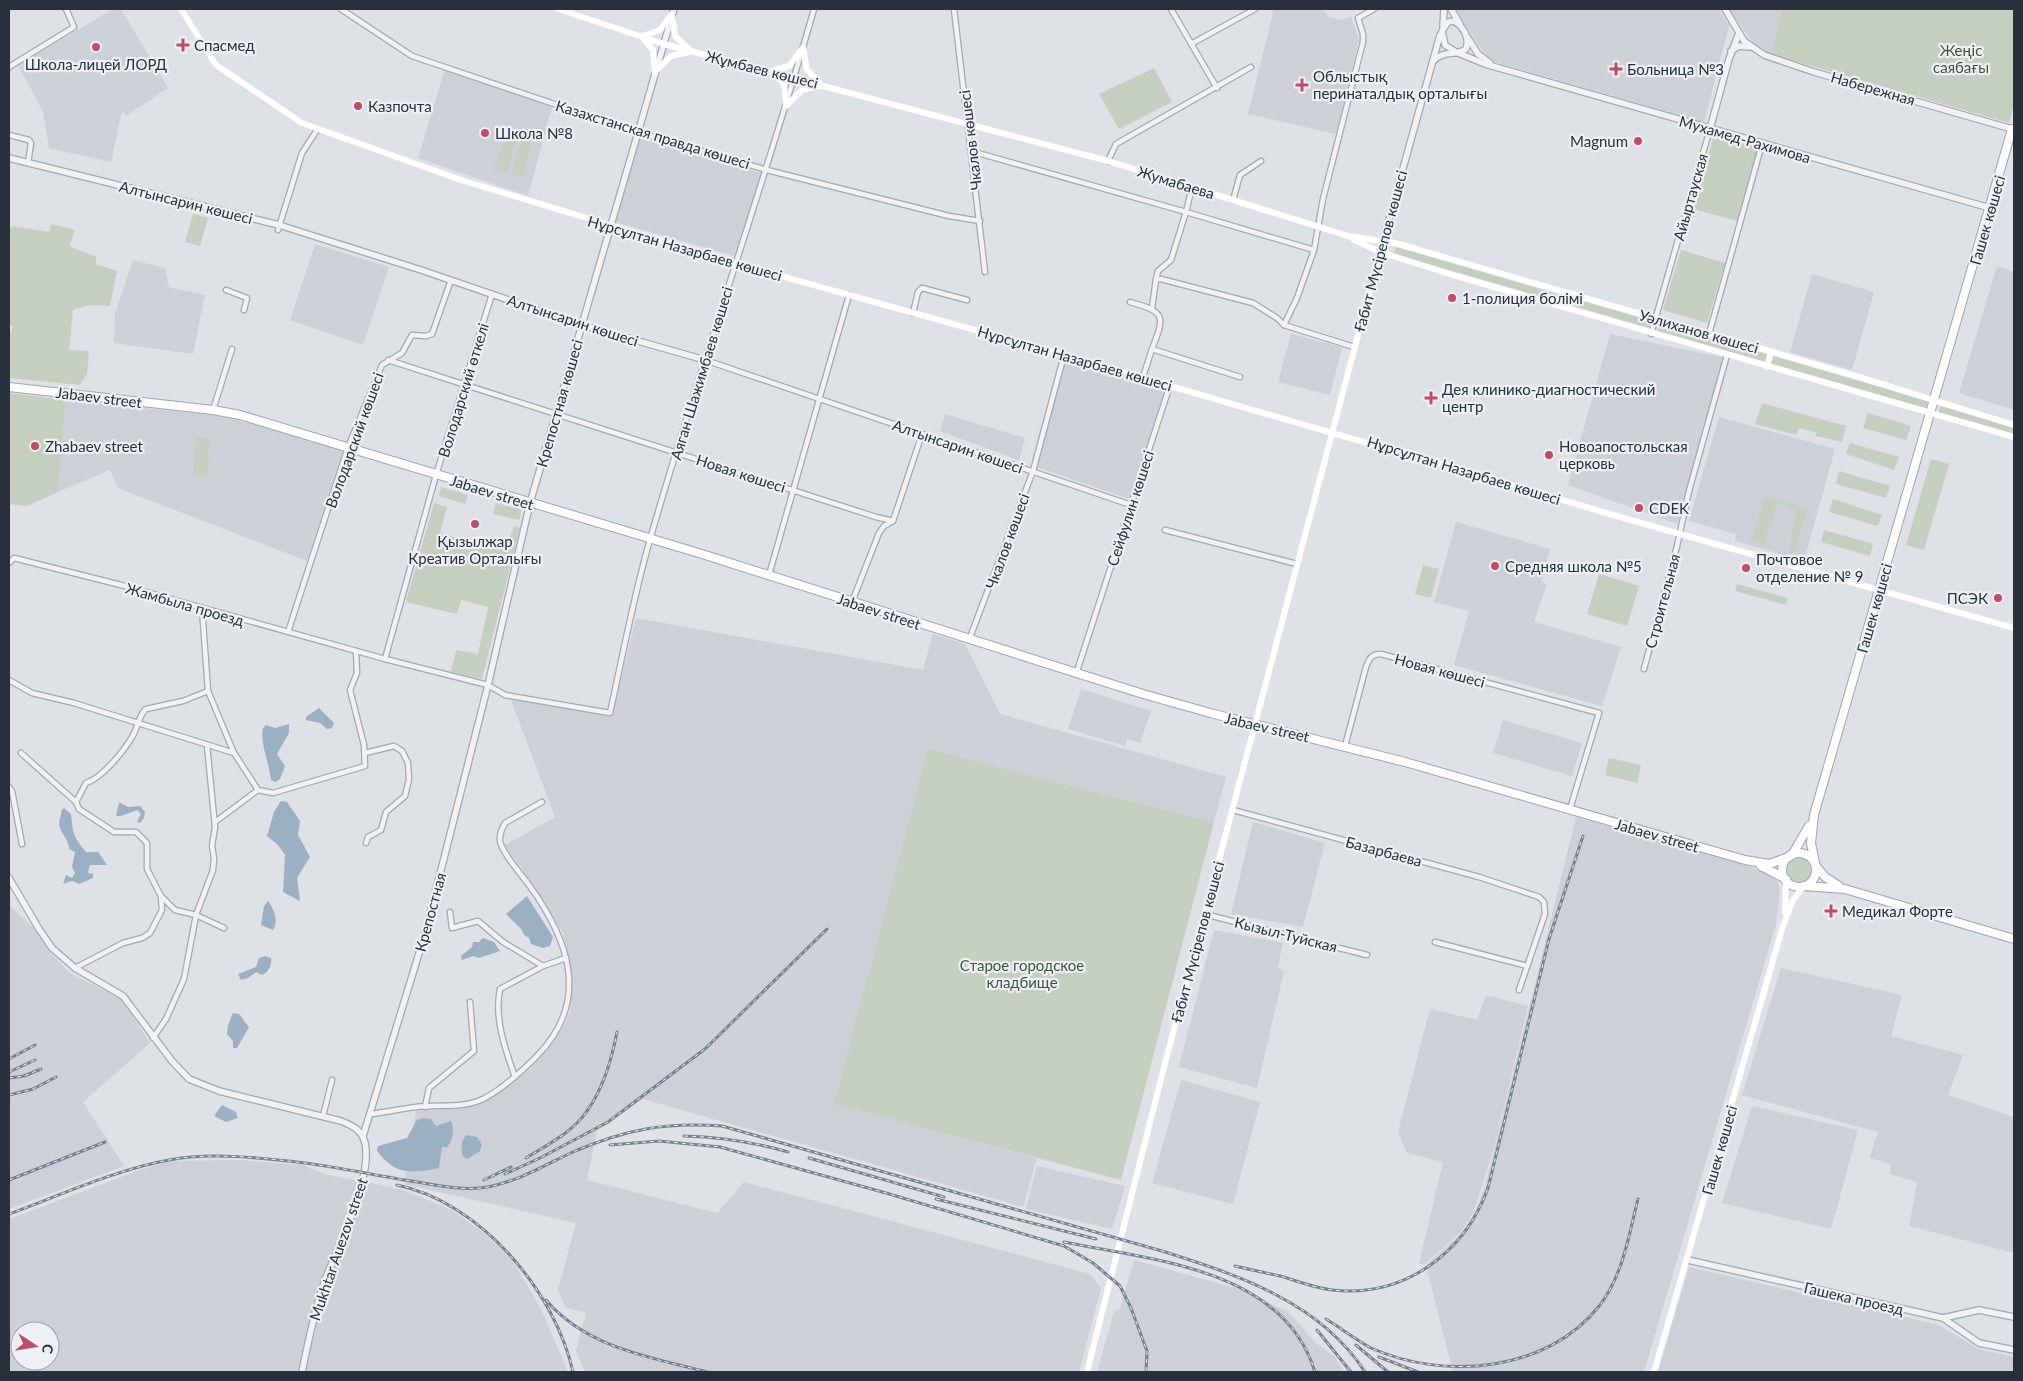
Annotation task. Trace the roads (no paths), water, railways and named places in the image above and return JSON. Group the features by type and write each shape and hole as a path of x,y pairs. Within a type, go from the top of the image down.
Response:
{"main road":[{"name":"Нұрсұлтан Назарбаев көшесі","path":"181,9 209,56 220,68 302,123 317,130 461,180 735,264 1143,377 1679,534 2014,628"},
{"name":"Жұмбаев көшесі","path":"558,9 664,44 968,124"},
{"path":"639,36 658,32 673,12"},
{"path":"673,12 677,38 693,52"},
{"path":"639,36 653,48 655,72"},
{"path":"768,71 789,66 803,48"},
{"path":"803,48 808,72 824,85"},
{"path":"655,72 671,56 693,52"},
{"path":"768,71 778,76 783,82 786,106"},
{"path":"786,106 802,90 824,85"},
{"name":"Жумабаева","path":"968,124 1108,161 1348,236 1383,241"},
{"name":"Гашек көшесі","path":"1815,864 1810,843 1814,815 2013,129"},
{"path":"1348,236 1380,252"},
{"name":"Ғабит Мүсірепов көшесі","path":"1087,1372 1204,914 1383,241"},
{"name":"Уәлиханов көшесі","path":"1383,241 1935,399 2014,425"},
{"name":"Уәлиханов көшесі","path":"1380,252 1651,334 2014,437"},
{"path":"1767,367 1771,352"},
{"name":"Jabaev street","path":"9,387 213,410 248,418 650,538 1076,674 1194,709 1345,746 1745,860"},
{"name":"Гашек көшесі","path":"1790,856 1802,840 1814,815"},
{"path":"1745,860 1769,864 1790,856 1805,854 1828,880 1845,889 2014,939"},
{"path":"1786,880 1783,868 1790,856"},
{"path":"1745,860 1793,885 1845,889"},
{"path":"1804,886 1814,878 1815,864"},
{"name":"Гашек көшесі","path":"1783,926 1786,880"},
{"name":"Гашек көшесі","path":"1654,1372 1688,1260 1783,926 1795,897 1804,886"}],"street":[{"path":"9,67 74,27 66,9"},
{"name":"Казахстанская правда көшесі","path":"341,9 377,31 408,54 637,132 767,170 949,216 980,221"},
{"name":"Аяган Шажимбаев көшесі","path":"610,713 650,538 735,264 767,170 814,9"},
{"name":"Чкалов көшесі","path":"954,9 980,221 984,272"},
{"path":"1171,9 1217,88"},
{"path":"1191,44 1255,9"},
{"path":"1284,325 1297,298 1314,250 1323,197 1363,42 1363,34 1358,18 1374,9"},
{"name":"Ғабит Мүсірепов көшесі","path":"1383,241 1442,31 1444,9"},
{"path":"1450,9 1478,54 1501,69"},
{"name":"Набережная","path":"1725,9 1739,33 1751,48 1764,55 1814,72 2013,129"},
{"name":"Крепостная көшесі","path":"488,684 530,503 673,12"},
{"path":"1433,61 1443,53 1456,52 1464,51 1468,46 1464,31 1458,24 1452,21 1446,24 1442,31 1445,45 1456,52 1501,69"},
{"name":"Айыртауская","path":"1651,334 1731,51 1739,33"},
{"path":"1731,51 1739,46 1751,48"},
{"path":"1108,161 1116,144 1251,67"},
{"name":"Мухамед-Рахимова","path":"1501,69 1990,208"},
{"path":"278,228 302,153 317,130"},
{"path":"9,135 29,140 32,148 28,163"},
{"path":"1709,334 1762,144"},
{"path":"971,151 1314,250"},
{"name":"Алтынсарин көшесі","path":"9,158 278,228 451,280 582,325 705,360 1131,505"},
{"path":"1232,200 1240,174 1261,161"},
{"path":"1152,308 1158,271 1171,260 1192,187"},
{"path":"1156,279 1253,304 1277,318 1284,325 1354,347"},
{"name":"Володарский көшесі","path":"288,632 348,448 382,365 402,353 412,335 426,336 432,334 451,280"},
{"path":"914,313 918,292 922,288 967,300"},
{"path":"226,290 247,298 244,310"},
{"name":"Володарский өткелі","path":"385,659 436,475 492,294"},
{"path":"769,575 849,295"},
{"path":"1130,302 1152,308 1159,316 1160,326 1143,377"},
{"path":"213,410 232,349"},
{"path":"1152,349 1240,377"},
{"name":"Чкалов көшесі","path":"970,640 1033,471 1064,355"},
{"path":"1679,534 1728,355"},
{"name":"Новая көшесі","path":"388,360 876,518 894,521"},
{"name":"Сейфулин көшесі","path":"1076,674 1170,385"},
{"path":"852,602 881,529 894,521 922,434"},
{"path":"1166,530 1297,564"},
{"name":"Строительная","path":"1644,669 1679,534"},
{"name":"Жамбыла проезд","path":"9,562 14,558 385,659 488,684 505,695 610,713"},
{"path":"202,608 208,690 234,753 258,790 273,793 365,766 365,753 359,717 350,690 357,673 356,651"},
{"name":"Новая көшесі","path":"1345,746 1366,667 1370,658 1374,655 1439,669 1599,713 1570,810"},
{"path":"9,680 32,693 74,702 234,753"},
{"name":"Крепостная","path":"363,1136 424,937 488,684"},
{"path":"76,802 86,783 94,780 106,770 132,736 144,710 149,707 183,701 208,690"},
{"path":"153,1038 166,1019 184,979 196,915 213,870 212,846 215,822 207,745"},
{"path":"365,753 394,746 399,748 408,763 409,779 405,796 386,812 381,830 368,837 366,843"},
{"path":"20,753 76,802 80,809 114,832 136,832 147,843 148,869 161,896 175,910 196,915 224,928"},
{"path":"9,787 12,792 22,844"},
{"path":"215,822 258,790"},
{"path":"371,1114 424,1106 467,1104 484,1099 515,1077 545,1047 563,1020 568,995 566,958 560,934 532,889 503,848 500,839 505,823 542,802"},
{"name":"Базарбаева","path":"1233,810 1535,895 1544,902 1545,914 1527,966"},
{"path":"9,878 48,943 75,968 117,990 132,1006 153,1038 178,1068 194,1082 219,1091 324,1116 353,1126 363,1136"},
{"path":"75,968 123,943 142,938 150,933 162,910 161,896"},
{"path":"450,912 452,928 478,921 503,942 542,966"},
{"name":"Кызыл-Туйская","path":"1204,914 1367,955"},
{"path":"1435,942 1527,966 1520,990"},
{"path":"515,1077 504,1046 499,1017 500,991 504,985 542,966 566,958"},
{"path":"424,1106 429,1088 474,1051 470,1002"},
{"path":"324,1116 332,1080"},
{"name":"Mukhtar Auezov street","path":"302,1372 321,1292 363,1178 366,1157 363,1136"},
{"name":"Гашека проезд","path":"1688,1260 1943,1318 1980,1343 2014,1350"},
{"path":"1943,1318 1979,1310 2014,1317"}],"water":[{"path":"319,708 334,723 332,728 327,729 320,723 306,720 306,717"},
{"path":"289,724 289,733 277,754 285,766 280,779 275,782 271,780 268,767 262,734 263,728 266,725 275,728"},
{"path":"281,801 287,802 300,821 298,835 310,857 297,878 300,901 283,892 285,855 278,845 267,836 274,812"},
{"path":"119,802 128,807 140,806 145,812 144,818 140,823 137,822 141,814 137,810 116,816"},
{"path":"64,808 71,814 74,834 82,847 86,852 98,852 107,865 90,865 88,872 89,874 93,873 93,878 79,884 72,881 63,884 66,875 72,878 75,873 72,867 75,852 69,849 59,823 61,812"},
{"path":"527,896 553,937 550,946 543,948 531,944 529,938 524,935 521,929 506,914"},
{"path":"268,901 275,915 276,923 273,930 261,925 264,906"},
{"path":"483,938 494,942 500,951 479,958 473,956 462,960 461,956 472,947 473,942 479,942"},
{"path":"265,956 271,958 270,966 266,972 262,975 256,972 248,978 241,980 238,974 256,967 259,958"},
{"path":"233,1013 239,1014 249,1027 237,1048 233,1048 233,1041 227,1034 228,1025"},
{"path":"222,1105 236,1112 238,1118 226,1122 214,1116"},
{"path":"422,1118 431,1119 436,1126 451,1121 452,1138 447,1147 442,1147 439,1168 412,1172 397,1169 390,1165 377,1151 378,1146 407,1138 417,1120"},
{"path":"467,1135 477,1137 482,1145 480,1151 467,1159 462,1156 462,1141"}],"railway":[{"path":"1235,1266 1326,1289 1358,1291 1383,1287 1407,1279 1428,1267 1464,1233 1477,1212 1488,1188 1549,939 1583,836"},
{"path":"505,1174 608,1122 705,1049 827,929"},
{"path":"526,1158 567,1132 587,1111 598,1093 606,1073 617,1032"},
{"path":"9,1059 35,1045"},
{"path":"9,1072 35,1060"},
{"path":"9,1078 24,1076 41,1069"},
{"path":"9,1095 33,1089 56,1077"},
{"path":"9,1214 129,1170 149,1164 185,1158 219,1156 272,1159 444,1186 479,1188 511,1181 594,1143 630,1132 664,1126 722,1126 1162,1251 1248,1281 1301,1309 1325,1327 1346,1348 1365,1372"},
{"path":"684,1136 736,1141 788,1152"},
{"path":"610,1145 659,1141 720,1147 886,1193 1064,1246 1093,1263 1120,1286 1131,1308 1147,1351 1146,1372"},
{"path":"9,1180 105,1142"},
{"path":"809,1158 944,1197"},
{"path":"484,1180 511,1167"},
{"path":"397,1185 428,1195 457,1210 484,1230 509,1254 531,1282 550,1311 564,1341 573,1372"},
{"path":"936,1199 1096,1239"},
{"path":"1326,1319 1371,1348 1400,1358 1431,1365 1462,1367 1494,1364 1524,1357 1553,1345 1578,1327 1600,1305 1620,1268 1638,1199"},
{"path":"1064,1242 1174,1264 1211,1275 1245,1290 1275,1311 1299,1338 1315,1372"},
{"path":"546,1300 562,1316 600,1340 641,1355 707,1372"},
{"path":"1317,1330 1351,1372"},
{"path":"1356,1345 1388,1372"},
{"path":"1379,1357 1418,1372"}],"place":[{"name":"Спасмед","path":"183,45"},
{"name":"Школа-лицей ЛОРД","path":"96,47"},
{"name":"Больница №3","path":"1616,69"},
{"name":"Облыстық перинаталдық орталығы","path":"1302,85"},
{"name":"Казпочта","path":"358,106"},
{"name":"Школа №8","path":"485,133"},
{"name":"Magnum","path":"1638,141"},
{"name":"1-полиция болiмi","path":"1452,298"},
{"name":"Дея клинико-диагностический центр","path":"1431,398"},
{"name":"Zhabaev street","path":"35,446"},
{"name":"Новоапостольская церковь","path":"1549,455"},
{"name":"CDEK","path":"1639,508"},
{"name":"Қызылжар Креатив Орталығы","path":"475,524"},
{"name":"Средняя школа №5","path":"1495,566"},
{"name":"Почтовое отделение № 9","path":"1746,568"},
{"name":"ПСЭК","path":"1998,598"},
{"name":"Медикал Форте","path":"1831,911"}],"park label":[{"name":"Жеңіс саябағы","path":"1961,58"},
{"name":"Старое городское кладбище","path":"1022,974"}]}
